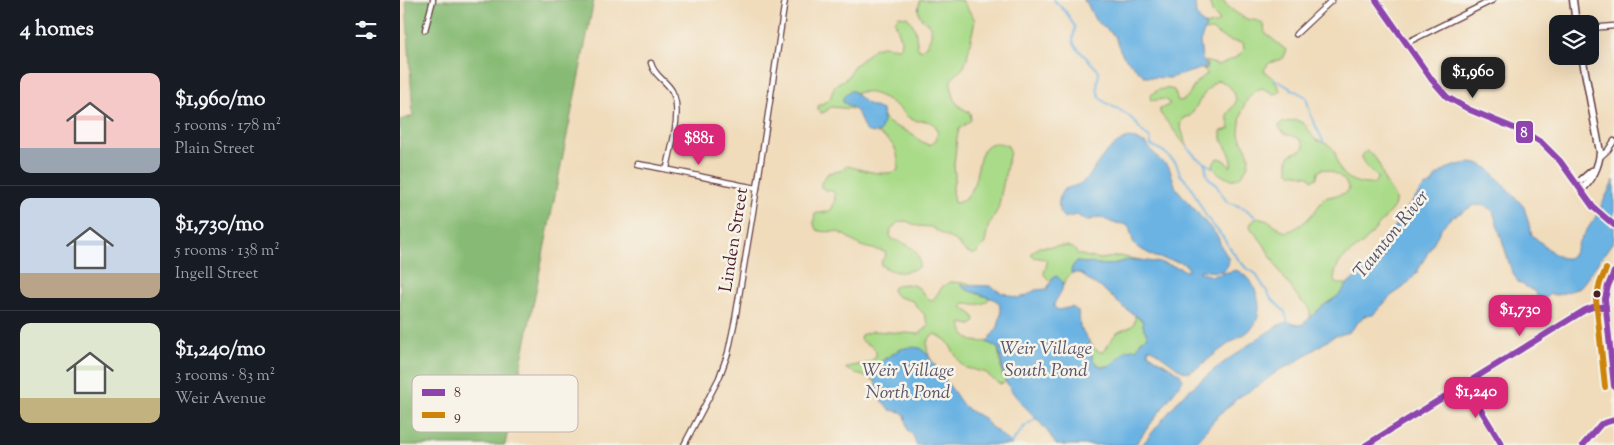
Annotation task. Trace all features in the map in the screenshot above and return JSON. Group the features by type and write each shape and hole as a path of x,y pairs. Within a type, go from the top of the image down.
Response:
{"main road":[{"path":"1376,0 1432,80 1447,97 1457,104 1533,136 1551,151 1596,210 1614,226"},
{"path":"1573,0 1575,15"},
{"path":"1579,187 1588,184 1599,158 1599,142 1584,65"},
{"path":"1614,272 1607,289 1606,306 1611,333 1614,386"},
{"path":"1366,445 1585,310 1606,306"}],"street":[{"path":"426,30 433,0"},
{"name":"Linden Street","path":"684,445 714,389 725,362 742,288 784,0"},
{"path":"1296,34 1332,0"},
{"path":"1406,43 1493,0"},
{"path":"1599,27 1614,26"},
{"path":"651,63 655,73 671,90 676,104 676,118 667,168"},
{"path":"1599,158 1614,141"},
{"path":"637,164 667,168 757,188"},
{"path":"1465,384 1502,445"},
{"path":"1583,445 1601,424 1614,420"}],"green space":[{"path":"406,0 594,0 519,375 412,375 412,432 508,432 505,445 400,445 400,120 413,116"},
{"path":"920,0 962,0 975,20 964,67 951,80 955,101 970,113 971,120 959,129 957,138 954,165 955,176 952,191 954,203 965,199 971,191 981,156 986,147 995,143 1008,146 1010,151 998,209 988,227 985,243 977,253 972,254 965,251 956,241 931,227 918,226 906,221 898,222 891,230 890,235 892,239 912,248 920,261 919,267 899,272 881,265 882,260 886,256 885,252 861,246 840,233 822,231 815,227 815,214 829,211 833,207 835,198 833,191 825,190 821,187 821,183 828,173 840,171 847,166 879,173 898,170 898,157 894,147 887,139 876,133 880,132 883,117 892,125 929,145 937,138 936,127 928,121 911,119 887,100 868,92 856,93 853,91 845,96 843,102 854,109 831,107 821,113 818,110 818,106 830,99 835,85 848,77 854,66 875,48 882,46 899,48 902,45 895,21 899,16 907,17 911,21 916,32 918,49 922,50 931,35 931,28 919,14"},
{"path":"1209,0 1223,0 1239,15 1262,23 1265,33 1286,50 1282,59 1269,63 1264,70 1274,79 1280,90 1279,93 1274,94 1262,88 1249,97 1244,106 1239,133 1249,159 1244,173 1233,179 1220,174 1213,165 1217,158 1223,159 1230,167 1232,162 1221,136 1221,131 1230,129 1227,115 1236,102 1235,94 1231,88 1218,80 1206,92 1190,116 1183,118 1180,125 1187,147 1160,113 1160,109 1169,105 1169,102 1164,99 1151,100 1150,97 1157,90 1167,89 1174,90 1178,101 1184,100 1197,82 1207,73 1203,69 1206,69 1207,65 1205,61 1219,65 1237,57 1244,50 1243,43 1229,40 1212,30 1205,31 1206,27 1204,24 1218,23 1219,20 1212,12"},
{"path":"1296,120 1306,125 1315,139 1330,146 1335,153 1340,168 1347,177 1362,184 1374,184 1378,177 1365,166 1363,160 1362,156 1366,151 1370,153 1378,162 1385,182 1395,200 1392,209 1371,235 1337,266 1334,281 1337,284 1348,284 1338,296 1324,305 1310,318 1308,306 1301,301 1281,274 1263,243 1250,227 1251,223 1257,218 1269,221 1285,232 1291,230 1308,219 1324,198 1346,193 1349,189 1342,178 1326,170 1322,169 1318,172 1317,178 1312,180 1309,176 1291,173 1288,170 1288,159 1291,154 1302,150 1304,146 1302,141 1283,132 1279,126 1281,123"},
{"path":"1067,246 1073,248 1078,254 1089,257 1101,259 1119,256 1140,260 1129,260 1108,265 1076,262 1071,270 1072,273 1066,279 1063,286 1063,282 1053,277 1051,281 1045,276 1047,262 1045,259 1033,257 1031,253 1039,247"},
{"path":"950,282 968,283 974,286 961,286 990,298 981,304 963,303 963,308 973,315 975,319 971,325 962,323 962,328 972,341 987,342 998,348 1002,373 1006,382 1000,384 987,373 966,368 961,364 947,341 936,334 929,338 927,344 930,358 927,354 901,349 879,364 875,374 875,381 846,369 847,367 868,363 876,357 873,347 860,339 861,335 873,331 919,334 929,326 924,314 914,302 898,297 893,293 892,289 902,284 914,285 933,300 943,286"},
{"path":"1135,316 1142,320 1148,335 1147,338 1142,340 1137,349 1126,352 1110,366 1096,363 1092,357 1089,341 1094,348 1102,352 1116,334 1134,324"}],"water":[{"path":"1083,0 1195,0 1196,15 1206,27 1200,42 1202,59 1207,67 1170,78 1145,77 1124,57 1115,36 1095,20 1087,3"},
{"path":"849,91 853,91 866,103 882,110 883,122 880,132 873,133 866,130 856,111 843,102 843,98"},
{"name":"Weir Village South Pond","path":"1128,138 1136,139 1146,144 1169,167 1176,188 1218,237 1229,259 1228,265 1223,271 1219,272 1200,270 1199,272 1212,276 1236,270 1243,274 1254,287 1259,304 1259,313 1252,328 1190,372 1182,371 1152,349 1148,349 1149,354 1179,373 1183,380 1135,445 1056,445 1045,428 1011,391 1004,378 998,348 987,342 998,327 1001,313 999,303 994,299 967,290 960,285 990,286 1000,292 1018,298 1026,296 1035,290 1047,289 1053,277 1057,276 1063,282 1062,290 1054,307 1058,310 1072,307 1078,311 1080,327 1089,341 1093,360 1098,365 1107,367 1126,351 1137,349 1140,342 1148,336 1142,320 1082,274 1071,273 1072,267 1076,262 1108,265 1129,260 1140,260 1162,263 1186,271 1188,271 1188,267 1183,263 1155,257 1137,247 1134,244 1129,227 1124,224 1113,223 1100,217 1086,221 1077,215 1064,218 1061,215 1059,204 1063,190 1083,182 1089,177 1107,152 1119,142"},
{"name":"Taunton River","path":"1469,163 1480,164 1489,169 1524,207 1532,235 1553,253 1562,258 1569,258 1574,254 1578,243 1595,218 1614,180 1614,240 1580,288 1557,295 1548,294 1545,298 1539,300 1535,292 1518,282 1511,269 1493,211 1485,206 1475,205 1451,218 1442,227 1416,274 1373,315 1364,316 1349,332 1333,337 1239,397 1218,416 1193,445 1142,445 1182,396 1216,368 1279,325 1288,322 1299,325 1303,324 1324,305 1338,296 1383,250 1399,219 1424,187 1432,184 1436,176 1446,169"},
{"name":"Weir Village North Pond","path":"910,347 920,348 927,354 963,405 984,418 990,426 1012,445 916,445 914,437 908,430 905,415 901,412 890,410 881,400 875,381 875,368 879,363 901,349"}],"waterway":[{"path":"1054,0 1066,12 1075,27 1073,41 1075,46 1098,70 1097,85 1101,98 1131,118 1144,134 1150,138 1151,145 1164,152 1176,163 1180,174 1191,187 1207,218 1246,268 1255,273 1271,298 1285,312 1288,323"},
{"path":"1274,79 1306,97 1311,116 1324,143"},
{"path":"1187,147 1197,158 1214,168"},
{"path":"1205,163 1207,176 1216,185 1227,202 1244,208 1257,218"},
{"path":"1011,443 1025,426 1035,419"}],"transit line":[{"name":"8","path":"1376,0 1432,80 1447,97 1470,110 1526,133 1542,143 1560,161 1593,207 1614,225"},
{"name":"9","path":"1605,387 1596,299 1606,269"},
{"name":"8","path":"1614,272 1605,299 1614,386"},
{"name":"8","path":"1366,445 1585,310 1593,307 1606,307"},
{"name":"8","path":"1465,384 1502,445"},
{"name":"8","path":"1583,445 1601,424 1614,420"}]}
